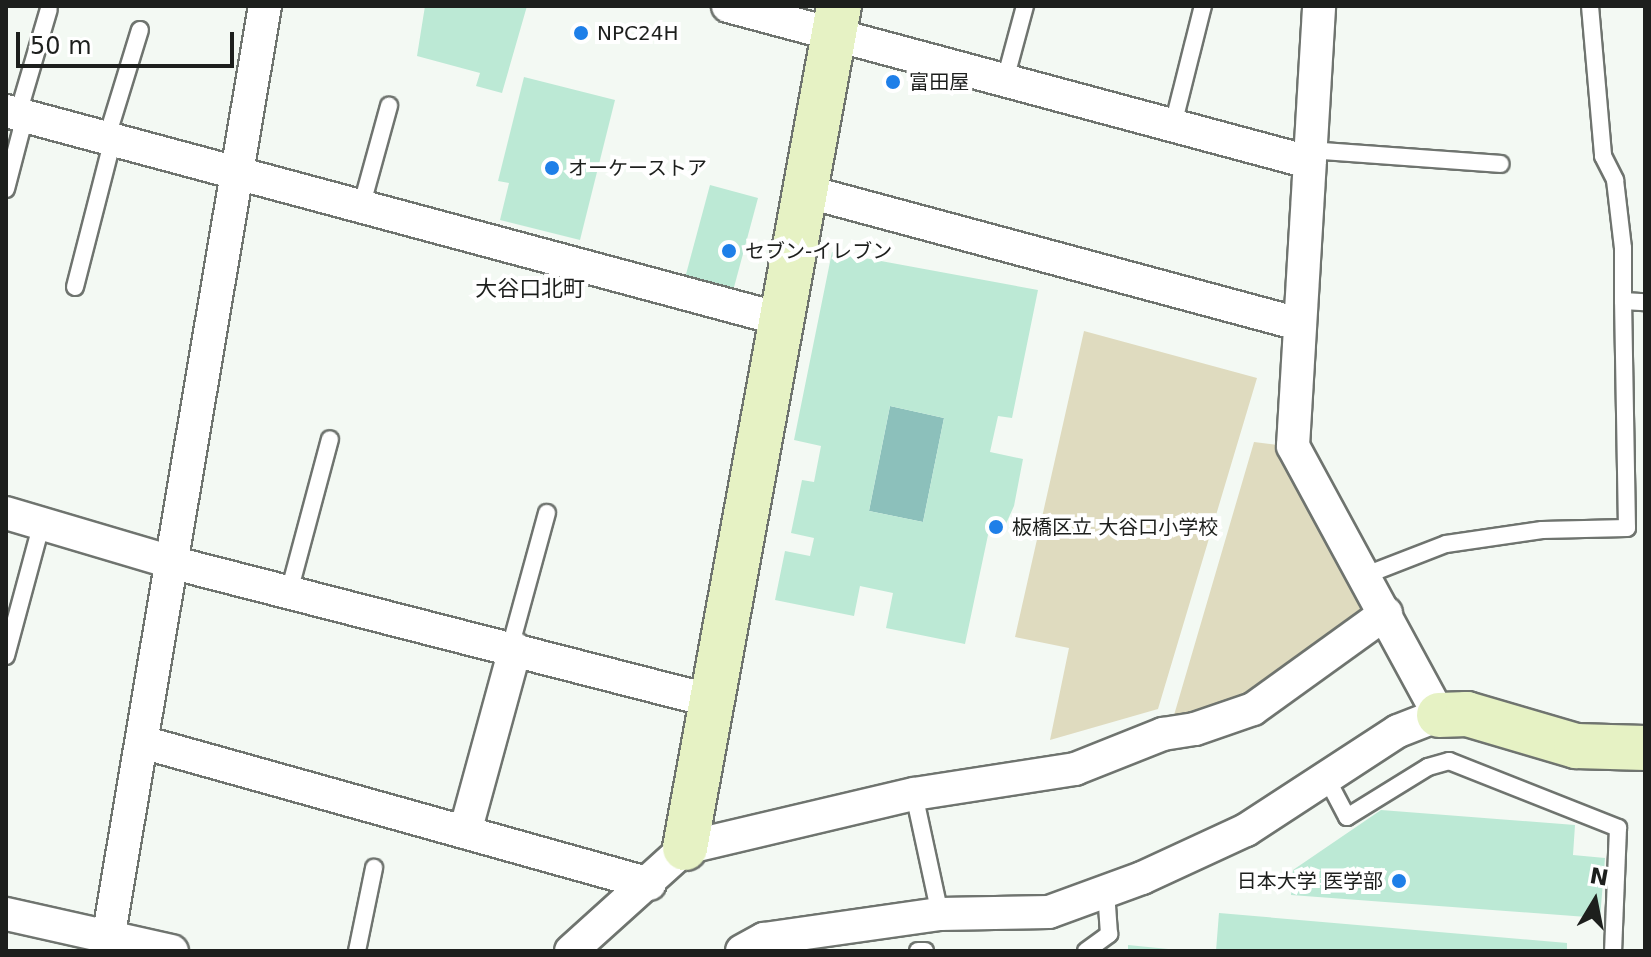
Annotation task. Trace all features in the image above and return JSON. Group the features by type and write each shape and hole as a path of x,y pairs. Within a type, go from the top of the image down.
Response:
{"street":[{"path":"107,944 169,560 265,6"},
{"path":"728,6 837,20 1005,80 1173,125 1309,156"},
{"path":"1319,6 1293,446 1366,575 1439,715"},
{"path":"685,848 708,700 837,20"},
{"path":"16,114 362,204 780,319"},
{"path":"805,191 1299,324"},
{"path":"6,513 289,592 708,700"},
{"path":"571,951 650,884 685,848 914,794 1075,769 1163,734 1253,709 1386,613"},
{"path":"465,832 512,649"},
{"path":"742,951 764,939 940,914 1049,912 1106,891 1246,830 1398,731 1439,715 1467,714 1576,746 1645,748"},
{"path":"142,742 650,884"},
{"path":"6,914 107,944 172,951"}],"lane":[{"path":"1005,80 1025,6"},
{"path":"1173,125 1203,6"},
{"path":"1366,575 1446,544 1542,530 1627,528 1623,248 1615,180 1603,156 1590,6"},
{"path":"6,189 16,114 49,9"},
{"path":"75,287 110,138 140,30"},
{"path":"362,204 389,106"},
{"path":"1309,156 1500,164"},
{"path":"1623,301 1645,302"},
{"path":"289,592 330,439"},
{"path":"512,649 547,513"},
{"path":"6,656 42,523"},
{"path":"1327,779 1347,817 1428,767 1449,761 1618,828 1613,951"},
{"path":"914,794 940,914"},
{"path":"357,951 374,868"},
{"path":"1086,951 1109,934 1106,891"},
{"path":"918,951 925,951"}],"shaded area":[{"path":"1084,331 1257,378 1158,709 1050,740 1069,648 1015,637"},
{"path":"1254,442 1278,445 1363,595 1358,619 1251,699 1210,717 1189,714 1172,722"}],"water":[{"path":"890,406 944,418 923,522 869,511"}],"building":[{"path":"425,6 527,6 502,93 476,86 480,73 417,56"},
{"path":"524,77 615,100 580,240 500,220 509,183 498,181"},
{"path":"710,185 758,198 733,291 685,278"},
{"path":"832,252 1038,290 1012,418 998,416 990,452 1023,459 1014,506 1000,537 988,535 965,644 886,628 893,593 860,586 854,616 775,600 785,551 810,556 814,538 791,533 802,480 814,482 821,446 794,440","holes":["890,406 944,418 923,522 869,511"]},
{"path":"1381,810 1575,825 1573,855 1605,858 1600,918 1291,895 1293,870"},
{"path":"1219,913 1567,943 1567,951 1216,951"},
{"path":"1128,945 1168,949 1168,951 1128,951"}],"place":[{"name":"NPC24H","path":"581,33"},
{"name":"富田屋","path":"893,82"},
{"name":"オーケーストア","path":"552,168"},
{"name":"セブン-イレブン","path":"729,251"},
{"name":"板橋区立 大谷口小学校","path":"996,527"},
{"name":"日本大学 医学部","path":"1399,881"}],"district":[{"name":"大谷口北町","path":"530,289"}]}
